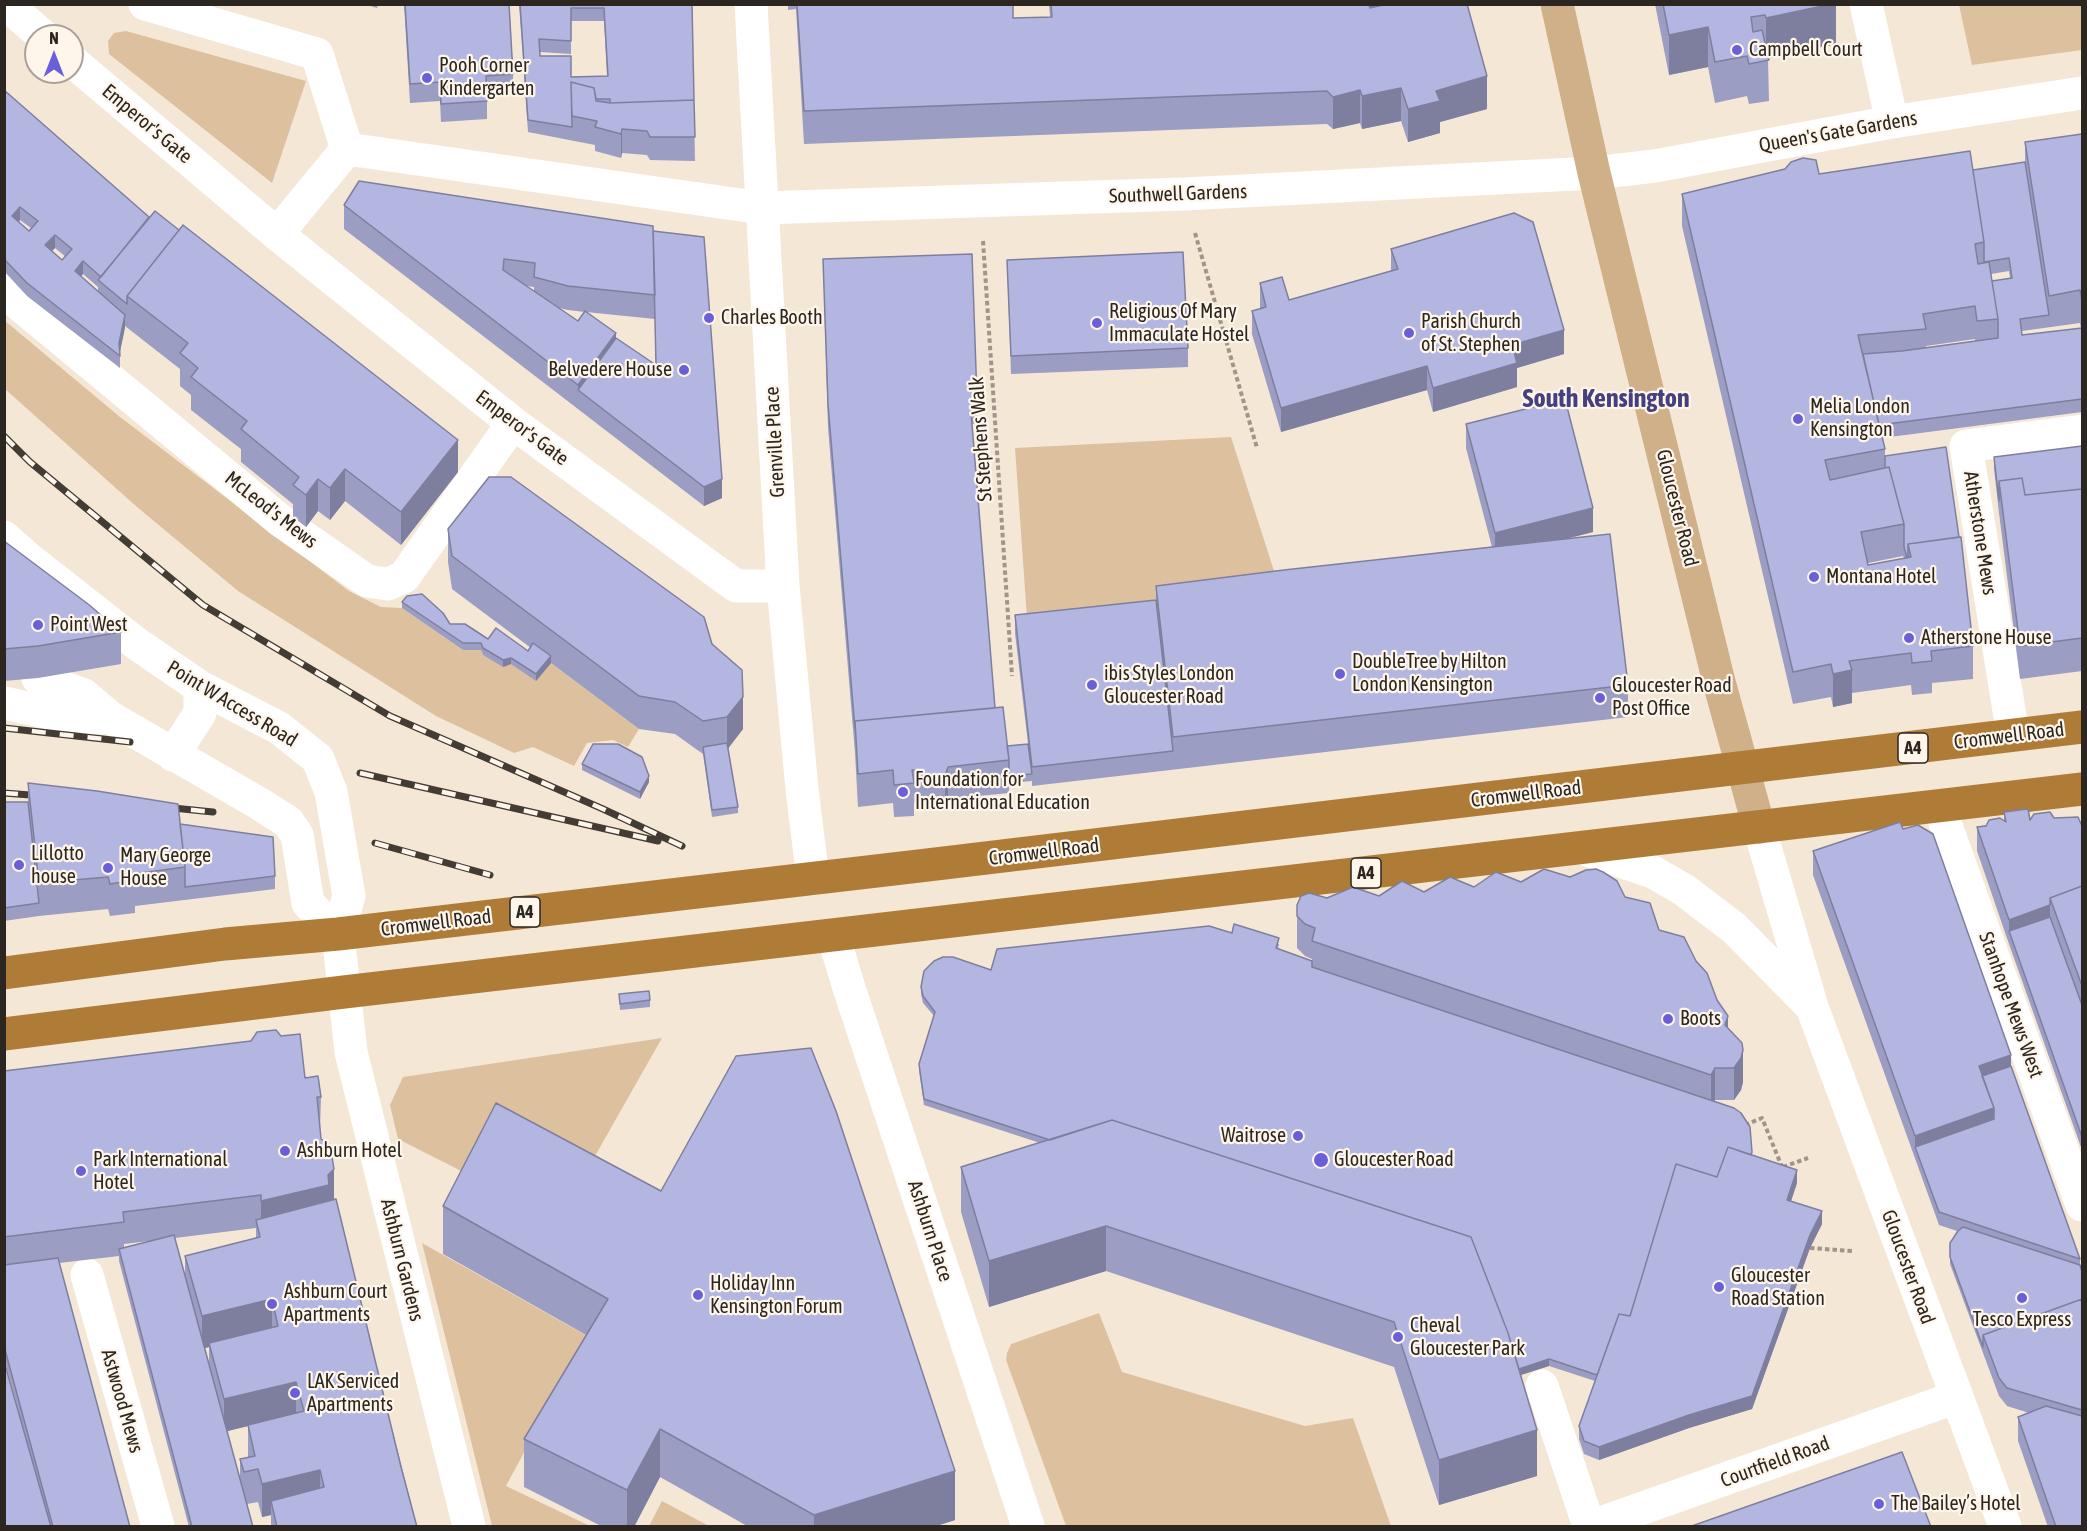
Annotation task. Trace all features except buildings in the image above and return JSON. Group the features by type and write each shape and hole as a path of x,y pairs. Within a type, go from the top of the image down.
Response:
{"highway":[{"name":"Cromwell Road","path":"4,973 225,944 338,934 813,879 2082,727"},
{"name":"A4","path":"4,1034 344,992 2082,789"}],"main road":[{"name":"Gloucester Road","path":"1557,4 1594,173 1719,682 1759,827"}],"street":[{"path":"6,4 29,24"},
{"path":"145,4 317,54 347,149"},
{"name":"Grenville Place","path":"751,4 783,586 813,879"},
{"path":"1866,4 1892,122"},
{"name":"Emperor's Gate","path":"84,71 277,234 513,423 736,586 783,586"},
{"name":"Queen's Gate Gardens","path":"1594,173 1655,166 1892,122 2082,93"},
{"path":"347,149 762,208"},
{"path":"277,234 347,149"},
{"name":"Southwell Gardens","path":"762,208 1184,194 1594,173"},
{"name":"McLeod's Mews","path":"4,289 20,305 281,521 367,581 388,584 404,577 513,423"},
{"name":"Atherstone Mews","path":"2013,735 1966,446 2082,431"},
{"name":"Point W Access Road","path":"4,537 137,644 200,687 279,728 318,759 331,792 349,896 338,934"},
{"path":"76,628 111,624"},
{"path":"38,678 84,695 111,718 288,822 297,836 308,903 338,934"},
{"path":"173,755 200,713 200,687"},
{"path":"4,703 69,717 111,718"},
{"name":"Stanhope Mews West","path":"1939,806 2082,1205"},
{"name":"Gloucester Road","path":"1759,827 1812,1007 2005,1527"},
{"name":"Gloucester Road","path":"1582,848 1653,872 1684,890 1734,928 1812,1007"},
{"name":"Ashburn Gardens","path":"338,934 351,1052 469,1527"},
{"name":"Ashburn Place","path":"833,935 1028,1527"},
{"name":"Astwood Mews","path":"87,1275 158,1527"},
{"path":"1542,1386 1591,1527"},
{"name":"Courtfield Road","path":"1591,1527 1957,1397"}],"path":[{"path":"1184,194 1257,448"},
{"name":"St Stephens Walk","path":"981,201 1012,676"},
{"path":"1745,1125 1762,1118 1782,1167 1808,1158"},
{"path":"1810,1248 1852,1251"}],"shaded area":[{"path":"1959,5 2082,5 2082,50 1972,65"},
{"path":"126,31 306,81 272,183 109,54 108,41 114,33"},
{"path":"4,320 120,417 349,591 381,607 402,608 463,650 481,650 483,655 511,664 551,663 639,729 628,747 613,740 587,743 574,766 533,747 514,753 436,716 238,591 137,507 5,389"},
{"path":"1231,437 1284,602 1028,632 1015,448"},
{"path":"662,1038 574,1193 481,1181 398,1139 390,1105 403,1077"},
{"path":"422,1243 587,1336 506,1486 590,1526 492,1526"},
{"path":"1099,1313 1122,1372 1305,1426 1353,1418 1391,1526 1066,1526 1006,1360 1007,1353 1011,1344"},
{"path":"662,1501 709,1526 649,1526"}],"railway":[{"path":"4,436 30,462 203,605 390,716 682,846"},
{"path":"4,728 130,742"},
{"path":"360,773 658,841"},
{"path":"4,793 43,796"},
{"path":"163,807 213,812"},
{"path":"375,843 490,875"}],"place":[{"name":"Campbell Court","path":"1737,50"},
{"name":"Pooh Corner Kindergarten","path":"427,78"},
{"name":"Charles Booth","path":"709,318"},
{"name":"Religious Of Mary Immaculate Hostel","path":"1097,323"},
{"name":"Parish Church of St. Stephen","path":"1409,333"},
{"name":"Belvedere House","path":"684,370"},
{"name":"Melia London Kensington","path":"1798,419"},
{"name":"Montana Hotel","path":"1814,577"},
{"name":"Point West","path":"38,625"},
{"name":"Atherstone House","path":"1909,638"},
{"name":"DoubleTree by Hilton London Kensington","path":"1340,674"},
{"name":"ibis Styles London Gloucester Road","path":"1092,685"},
{"name":"Gloucester Road Post Office","path":"1600,698"},
{"name":"Foundation for International Education","path":"903,792"},
{"name":"Lillotto house","path":"19,865"},
{"name":"Mary George House","path":"108,868"},
{"name":"Boots","path":"1668,1019"},
{"name":"Waitrose","path":"1298,1136"},
{"name":"Ashburn Hotel","path":"285,1151"},
{"name":"Gloucester Road","path":"1321,1160"},
{"name":"Park International Hotel","path":"81,1171"},
{"name":"Gloucester Road Station","path":"1719,1287"},
{"name":"Holiday Inn Kensington Forum","path":"698,1295"},
{"name":"Tesco Express","path":"2022,1298"},
{"name":"Ashburn Court Apartments","path":"272,1304"},
{"name":"Cheval Gloucester Park","path":"1398,1337"},
{"name":"LAK Serviced Apartments","path":"295,1393"},
{"name":"The Bailey’s Hotel","path":"1879,1504"}],"district":[{"name":"South Kensington","path":"1606,399"}]}
